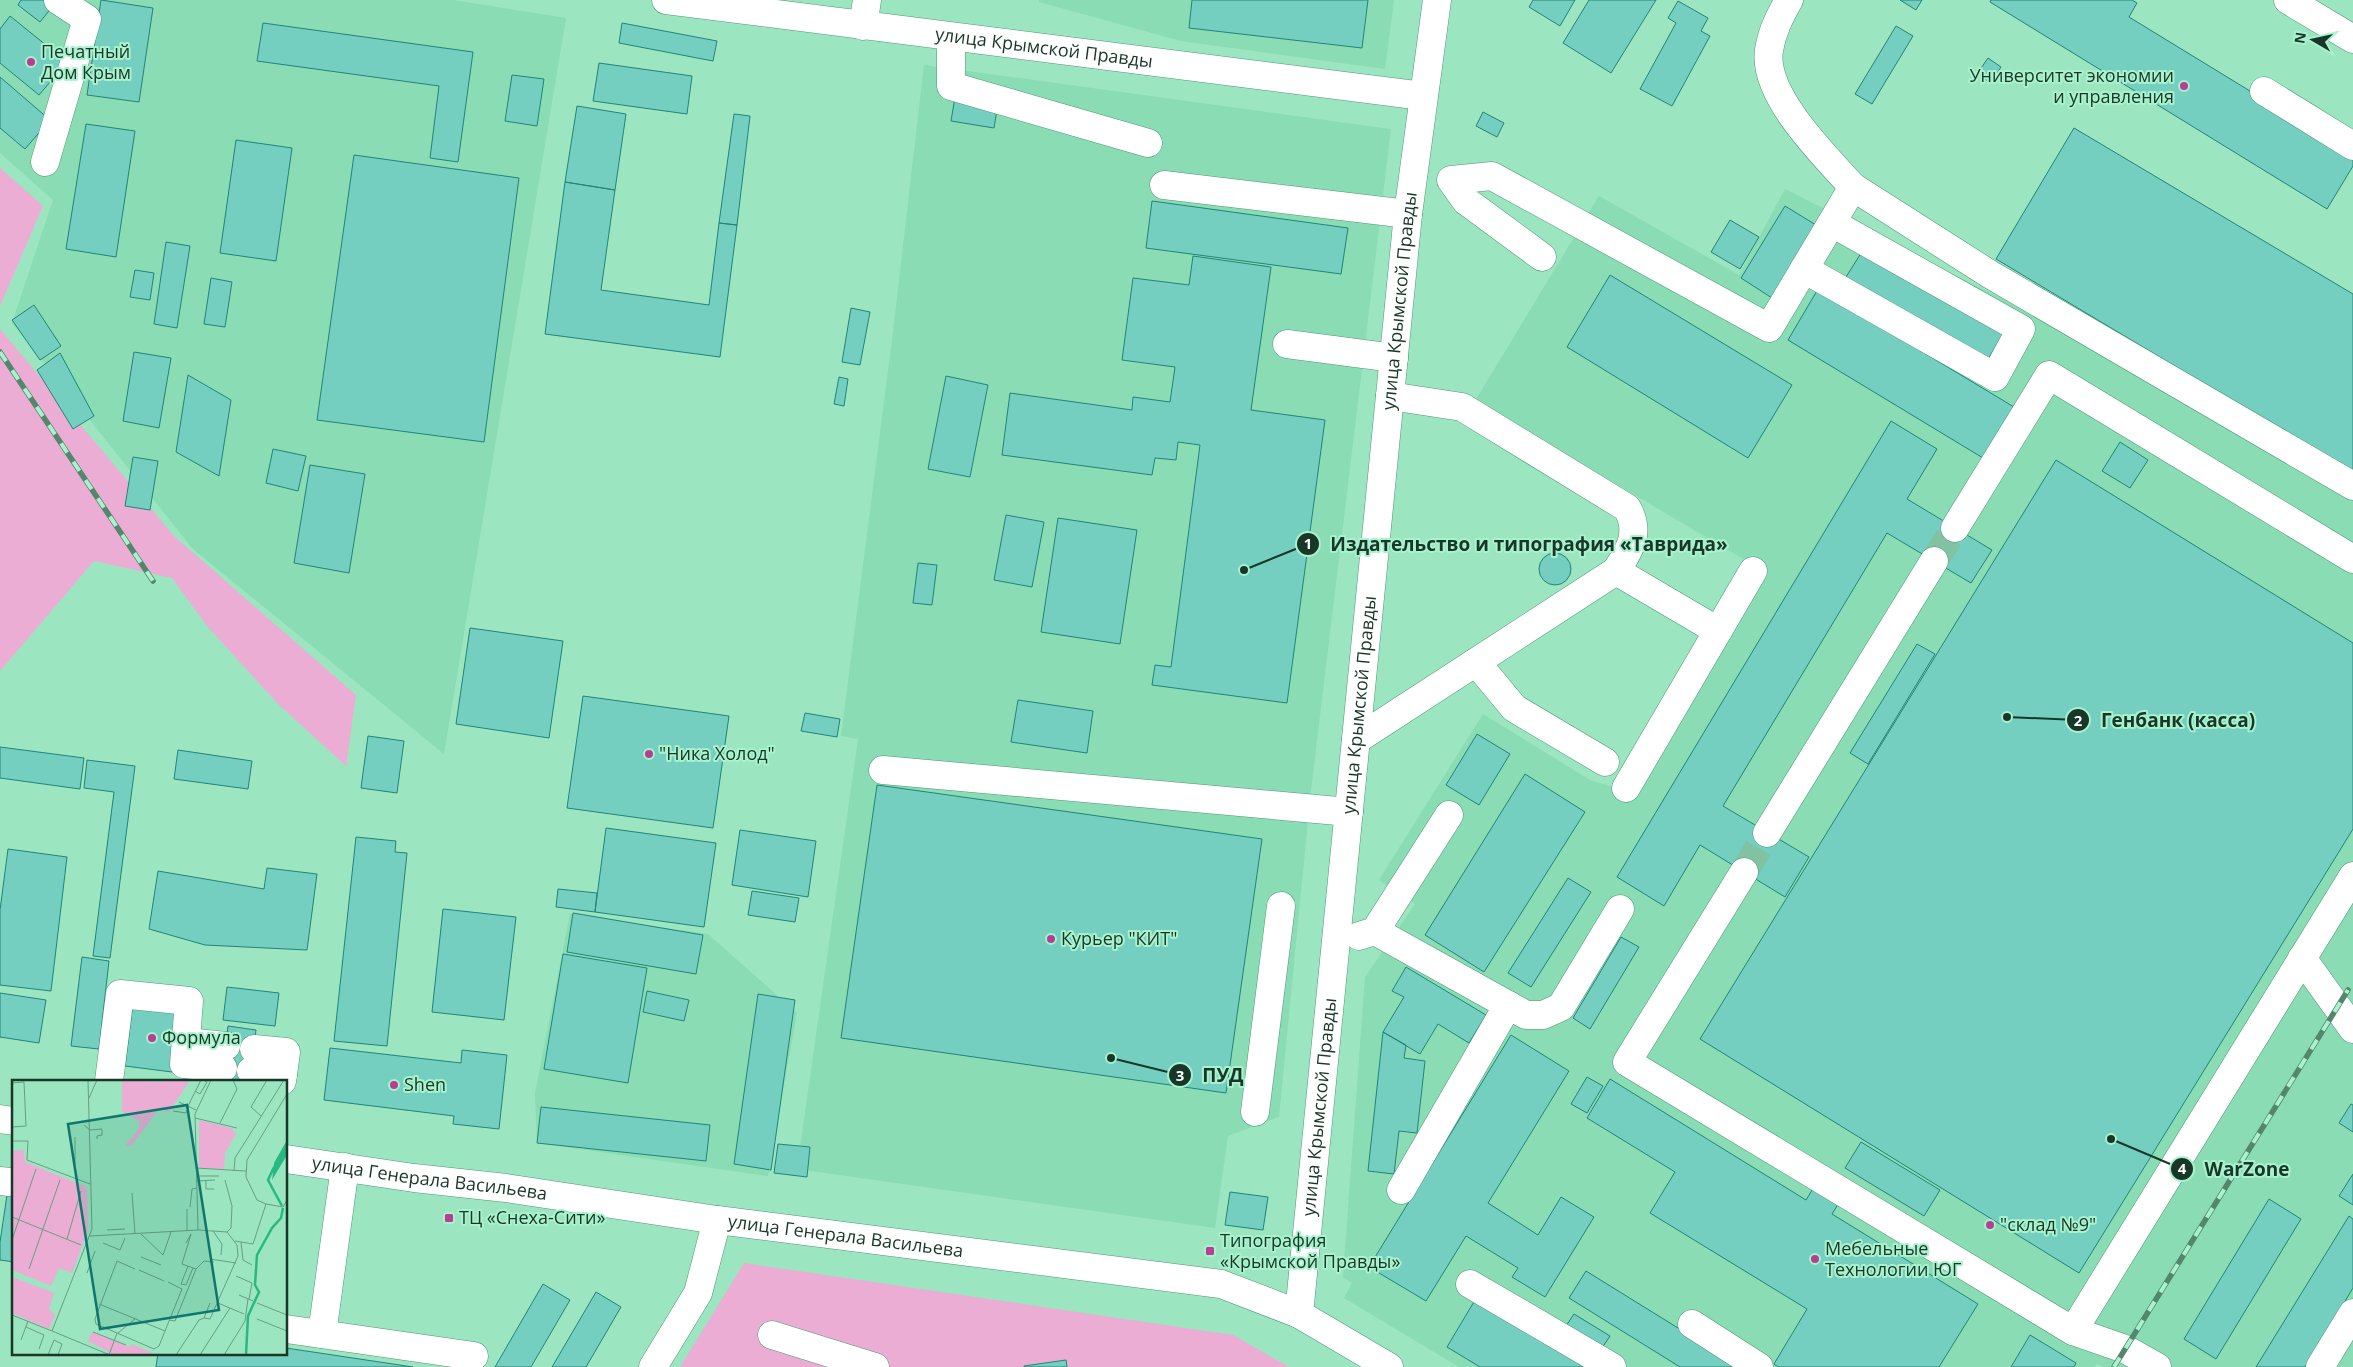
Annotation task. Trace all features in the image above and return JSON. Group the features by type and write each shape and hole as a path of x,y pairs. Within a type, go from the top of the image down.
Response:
{"street":[{"path":"45,162 88,19 58,0"},
{"name":"улица Крымской Правды","path":"666,0 865,13 951,37 1423,96"},
{"name":"улица Крымской Правды","path":"1299,1314 1408,214 1437,0"},
{"path":"1770,0 1769,52 1774,82 1799,128 1853,187 1991,275 2353,486"},
{"path":"1769,52 1777,21 1789,0"},
{"path":"2288,0 2353,39"},
{"path":"951,37 951,86 1148,144"},
{"path":"2264,91 2353,146"},
{"path":"1414,167 1451,180 1492,176 1769,328 1853,187"},
{"path":"1451,180 1466,201 1542,256"},
{"path":"1164,185 1408,214"},
{"path":"1804,269 1995,377 2021,329 1832,222"},
{"path":"1287,344 1394,358"},
{"path":"1955,528 2049,375 2353,559"},
{"path":"1356,740 1616,571 1626,555 1634,533 1634,520 1627,508 1462,407 1390,396"},
{"path":"1768,833 1934,561"},
{"path":"1616,571 1718,631"},
{"path":"1626,788 1753,571"},
{"path":"1476,662 1514,708 1605,762"},
{"path":"883,770 1349,812"},
{"path":"1336,944 1375,931 1449,815"},
{"path":"1744,872 1627,1062 2073,1331 2126,1349 2157,1367"},
{"path":"2073,1331 2353,876"},
{"path":"1255,1112 1281,906"},
{"path":"1375,931 1508,1005 1526,1014 1543,1015 1561,1007 1620,909"},
{"path":"2302,958 2353,1030"},
{"path":"109,1080 120,994 189,1001 183,1062 225,1057"},
{"path":"1400,1190 1508,1005"},
{"path":"253,1060 283,1077"},
{"name":"улица Генерала Васильева","path":"288,1159 414,1178 506,1188 717,1220 1221,1284 1299,1314 1376,1364"},
{"path":"322,1334 345,1167"},
{"path":"653,1367 698,1292 717,1220"},
{"path":"1470,1284 1612,1367"},
{"path":"2320,1367 2353,1313"},
{"path":"1692,1324 1759,1367"},
{"path":"288,1329 474,1356"},
{"path":"772,1335 875,1367"}],"shaded area":[{"path":"0,0 453,0 566,18 444,754 193,549 12,323 53,200 0,153"},
{"path":"1039,0 1394,0 1385,69 1181,41 1039,2"},
{"path":"924,65 1391,129 1311,790 1279,1117 1228,1136 1215,1228 797,1169 858,739 841,736 893,332"},
{"path":"0,168 43,206 0,306"},
{"path":"1785,189 2020,308 2028,299 2353,498 2353,1367 2103,1367 2097,1364 2095,1367 1459,1367 1344,1298 1352,1283 1343,1277 1365,977 1415,904 1379,880 1483,714 1590,780 1615,788 1752,564 1475,401 1599,196 1739,275"},
{"path":"0,329 174,536 356,695 346,766 278,704 207,626 172,578 94,561 0,671"},
{"path":"570,914 708,934 797,1013 768,1176 537,1143 535,1093"},
{"path":"744,1263 1233,1335 1289,1367 680,1367"}],"building":[{"path":"21,0 44,0 52,7 40,22 18,5"},
{"path":"101,0 153,8 139,102 87,95"},
{"path":"1192,0 1368,0 1362,48 1189,28"},
{"path":"1533,0 1575,0 1560,26 1529,7"},
{"path":"1589,0 1656,0 1611,73 1563,43"},
{"path":"1900,0 1922,0 1916,10"},
{"name":"Университет экономии и управления","path":"1991,0 2132,0 2137,3 2129,17 2353,154 2353,166 2327,209 1990,2"},
{"path":"1678,1 1708,18 1701,31 1710,36 1672,106 1640,89 1676,23 1668,18"},
{"path":"10,16 67,62 39,95 0,63 0,29"},
{"path":"263,23 473,52 458,162 430,158 439,86 257,61"},
{"path":"622,23 717,41 713,61 619,43"},
{"path":"1896,26 1913,36 1872,104 1855,94"},
{"path":"1988,58 2001,67 1991,83 1977,74"},
{"path":"599,63 692,76 687,114 593,101"},
{"path":"512,75 544,79 537,126 505,121"},
{"path":"0,77 50,120 25,149 0,128"},
{"path":"955,97 998,103 994,128 951,121"},
{"path":"577,106 626,114 615,190 565,182"},
{"path":"1483,112 1504,123 1497,137 1476,126"},
{"path":"734,114 750,116 737,225 719,223"},
{"path":"86,124 135,131 116,257 66,249"},
{"path":"2074,128 2353,294 2353,473 1996,259"},
{"path":"236,140 292,148 276,261 220,253"},
{"path":"354,155 519,178 484,442 317,420"},
{"path":"565,182 615,190 601,290 709,305 719,223 737,225 720,357 545,334"},
{"path":"1152,201 1348,228 1341,274 1146,248"},
{"path":"1785,206 1816,225 1772,298 1741,278"},
{"path":"1730,220 1759,237 1740,269 1711,252"},
{"path":"166,242 190,246 177,328 154,324"},
{"path":"1863,250 2003,334 1987,361 1846,277"},
{"path":"1193,256 1271,267 1251,410 1325,420 1287,703 1152,685 1155,665 1171,667 1200,445 1178,442 1176,460 1155,458 1152,475 1002,455 1010,393 1132,410 1133,397 1170,402 1175,367 1122,360 1133,278 1189,285"},
{"path":"135,270 154,273 150,300 130,297"},
{"path":"1610,275 1792,385 1748,458 1567,347"},
{"path":"211,278 232,282 225,327 204,324"},
{"path":"1818,289 2014,407 1983,458 1788,340"},
{"path":"34,305 61,346 40,360 12,320"},
{"path":"851,308 870,312 860,365 842,362"},
{"path":"134,352 171,358 159,428 123,421"},
{"path":"60,353 94,416 73,429 37,370"},
{"path":"188,375 231,400 219,476 176,452"},
{"path":"946,376 988,385 970,477 928,469"},
{"path":"839,377 848,379 844,406 834,404"},
{"path":"1891,421 1937,449 1907,499 1992,550 1971,583 1887,533 1723,806 1809,857 1785,897 1700,845 1664,906 1617,877"},
{"path":"2120,442 2148,460 2130,488 2102,471"},
{"path":"273,449 306,456 298,491 266,483"},
{"path":"133,457 158,461 150,510 125,506"},
{"path":"2056,460 2353,643 2353,829 2079,1273 1700,1039"},
{"path":"310,465 365,474 349,573 294,563"},
{"path":"1006,515 1044,522 1032,587 994,580"},
{"path":"1058,518 1137,530 1120,644 1041,632"},
{"path":"1555,553 1566,558 1571,569 1566,580 1555,585 1544,580 1539,569 1544,558"},
{"path":"918,563 937,565 932,605 913,603"},
{"path":"470,628 563,641 549,738 456,724"},
{"path":"1917,644 1935,654 1868,764 1850,753"},
{"name":"\"Ника Холод\"","path":"583,696 729,716 713,828 567,808"},
{"path":"1018,700 1093,711 1087,753 1011,742"},
{"path":"805,713 840,719 837,737 801,731"},
{"path":"1477,734 1510,754 1479,805 1446,785"},
{"path":"368,736 404,741 397,793 361,788"},
{"path":"0,747 84,758 80,789 0,778"},
{"path":"178,750 252,761 248,789 174,779"},
{"path":"87,760 135,766 110,958 93,956 114,792 84,788"},
{"path":"1525,774 1585,812 1484,972 1425,935"},
{"name":"Курьер \"КИТ\"","path":"877,785 1262,839 1226,1093 841,1038"},
{"path":"606,828 716,843 704,927 595,912"},
{"path":"740,830 816,841 808,897 732,885"},
{"path":"356,837 396,841 395,852 407,853 387,1046 334,1041"},
{"path":"8,849 67,857 51,991 0,985 0,910"},
{"path":"267,868 317,874 307,950 205,945 149,929 158,871 264,889"},
{"path":"1568,878 1591,892 1531,987 1508,973"},
{"path":"558,889 597,893 595,912 556,907"},
{"path":"752,891 799,898 795,922 748,915"},
{"path":"443,909 516,917 504,1020 432,1012"},
{"path":"573,913 703,935 696,974 567,952"},
{"path":"1621,937 1639,947 1590,1029 1573,1018"},
{"path":"563,954 647,968 628,1083 544,1069"},
{"path":"82,957 109,961 99,1049 71,1046"},
{"path":"1406,967 1486,1015 1469,1043 1438,1024 1420,1054 1383,1032 1404,997 1392,991"},
{"path":"227,987 279,993 275,1026 223,1020"},
{"path":"647,991 689,1000 684,1021 643,1012"},
{"path":"0,993 46,1000 39,1043 0,1037"},
{"path":"758,994 795,1000 771,1170 734,1164"},
{"name":"Формула","path":"133,1003 180,1009 172,1072 125,1066"},
{"name":"Формула","path":"228,1026 256,1030 250,1080 222,1080"},
{"path":"1383,1032 1406,1045 1404,1058 1425,1061 1417,1133 1399,1131 1394,1174 1368,1171"},
{"path":"1511,1035 1569,1071 1488,1203 1538,1235 1561,1197 1594,1217 1545,1297 1512,1277 1518,1268 1466,1236 1426,1301 1369,1267"},
{"path":"330,1048 461,1063 462,1050 507,1055 499,1129 453,1124 454,1116 324,1100"},
{"path":"1587,1077 1603,1086 1587,1113 1571,1104"},
{"name":"Мебельные Технологии ЮГ","path":"1610,1079 1806,1200 1817,1182 1842,1198 1832,1214 1978,1304 1939,1367 1778,1367 1774,1364 1807,1309 1650,1213 1675,1172 1587,1118"},
{"path":"2351,1104 2353,1105 2353,1132 2339,1123"},
{"path":"541,1107 710,1125 706,1161 537,1143"},
{"path":"1861,1142 1940,1190 1924,1216 1845,1168"},
{"path":"778,1144 810,1147 807,1177 774,1173"},
{"path":"2353,1174 2353,1205 2339,1196"},
{"path":"10,1175 12,1176 12,1262 0,1260 0,1242"},
{"path":"1230,1192 1268,1197 1263,1230 1225,1225"},
{"path":"2269,1199 2301,1219 2216,1359 2184,1339"},
{"path":"2349,1216 2353,1219 2353,1288 2305,1367 2256,1367"},
{"path":"1586,1271 1741,1367 1680,1367 1569,1298"},
{"path":"543,1284 570,1300 531,1367 495,1367"},
{"path":"596,1292 621,1307 586,1367 552,1367"},
{"path":"1478,1295 1597,1367 1480,1367 1447,1347"},
{"path":"1574,1314 1610,1336 1600,1351 1564,1329"},
{"path":"2030,1335 2076,1363 2074,1367 2011,1367"},
{"path":"288,1348 413,1367 156,1367 158,1354 288,1354"},
{"path":"1066,1360 1067,1367 1024,1367 1024,1366"}],"tunnel":[{"path":"1934,561 1955,528"},
{"path":"1744,872 1767,833"}],"railway":[{"path":"0,352 153,581"},
{"path":"2114,1367 2348,990"}],"place":[{"name":"Печатный Дом Крым","path":"31,62"},
{"name":"Университет экономии и управления","path":"2184,86"},
{"name":"Издательство и типография «Таврида»","path":"1244,570"},
{"name":"Генбанк (касса)","path":"2007,717"},
{"name":"\"Ника Холод\"","path":"649,754"},
{"name":"Курьер \"КИТ\"","path":"1051,939"},
{"name":"Формула","path":"152,1038"},
{"name":"ПУД","path":"1111,1058"},
{"name":"Shen","path":"394,1085"},
{"name":"WarZone","path":"2111,1139"},
{"name":"ТЦ «Снеха-Сити»","path":"449,1218"},
{"name":"\"склад №9\"","path":"1990,1225"},
{"name":"Типография «Крымской Правды»","path":"1210,1251"},
{"name":"Мебельные Технологии ЮГ","path":"1815,1259"}]}
